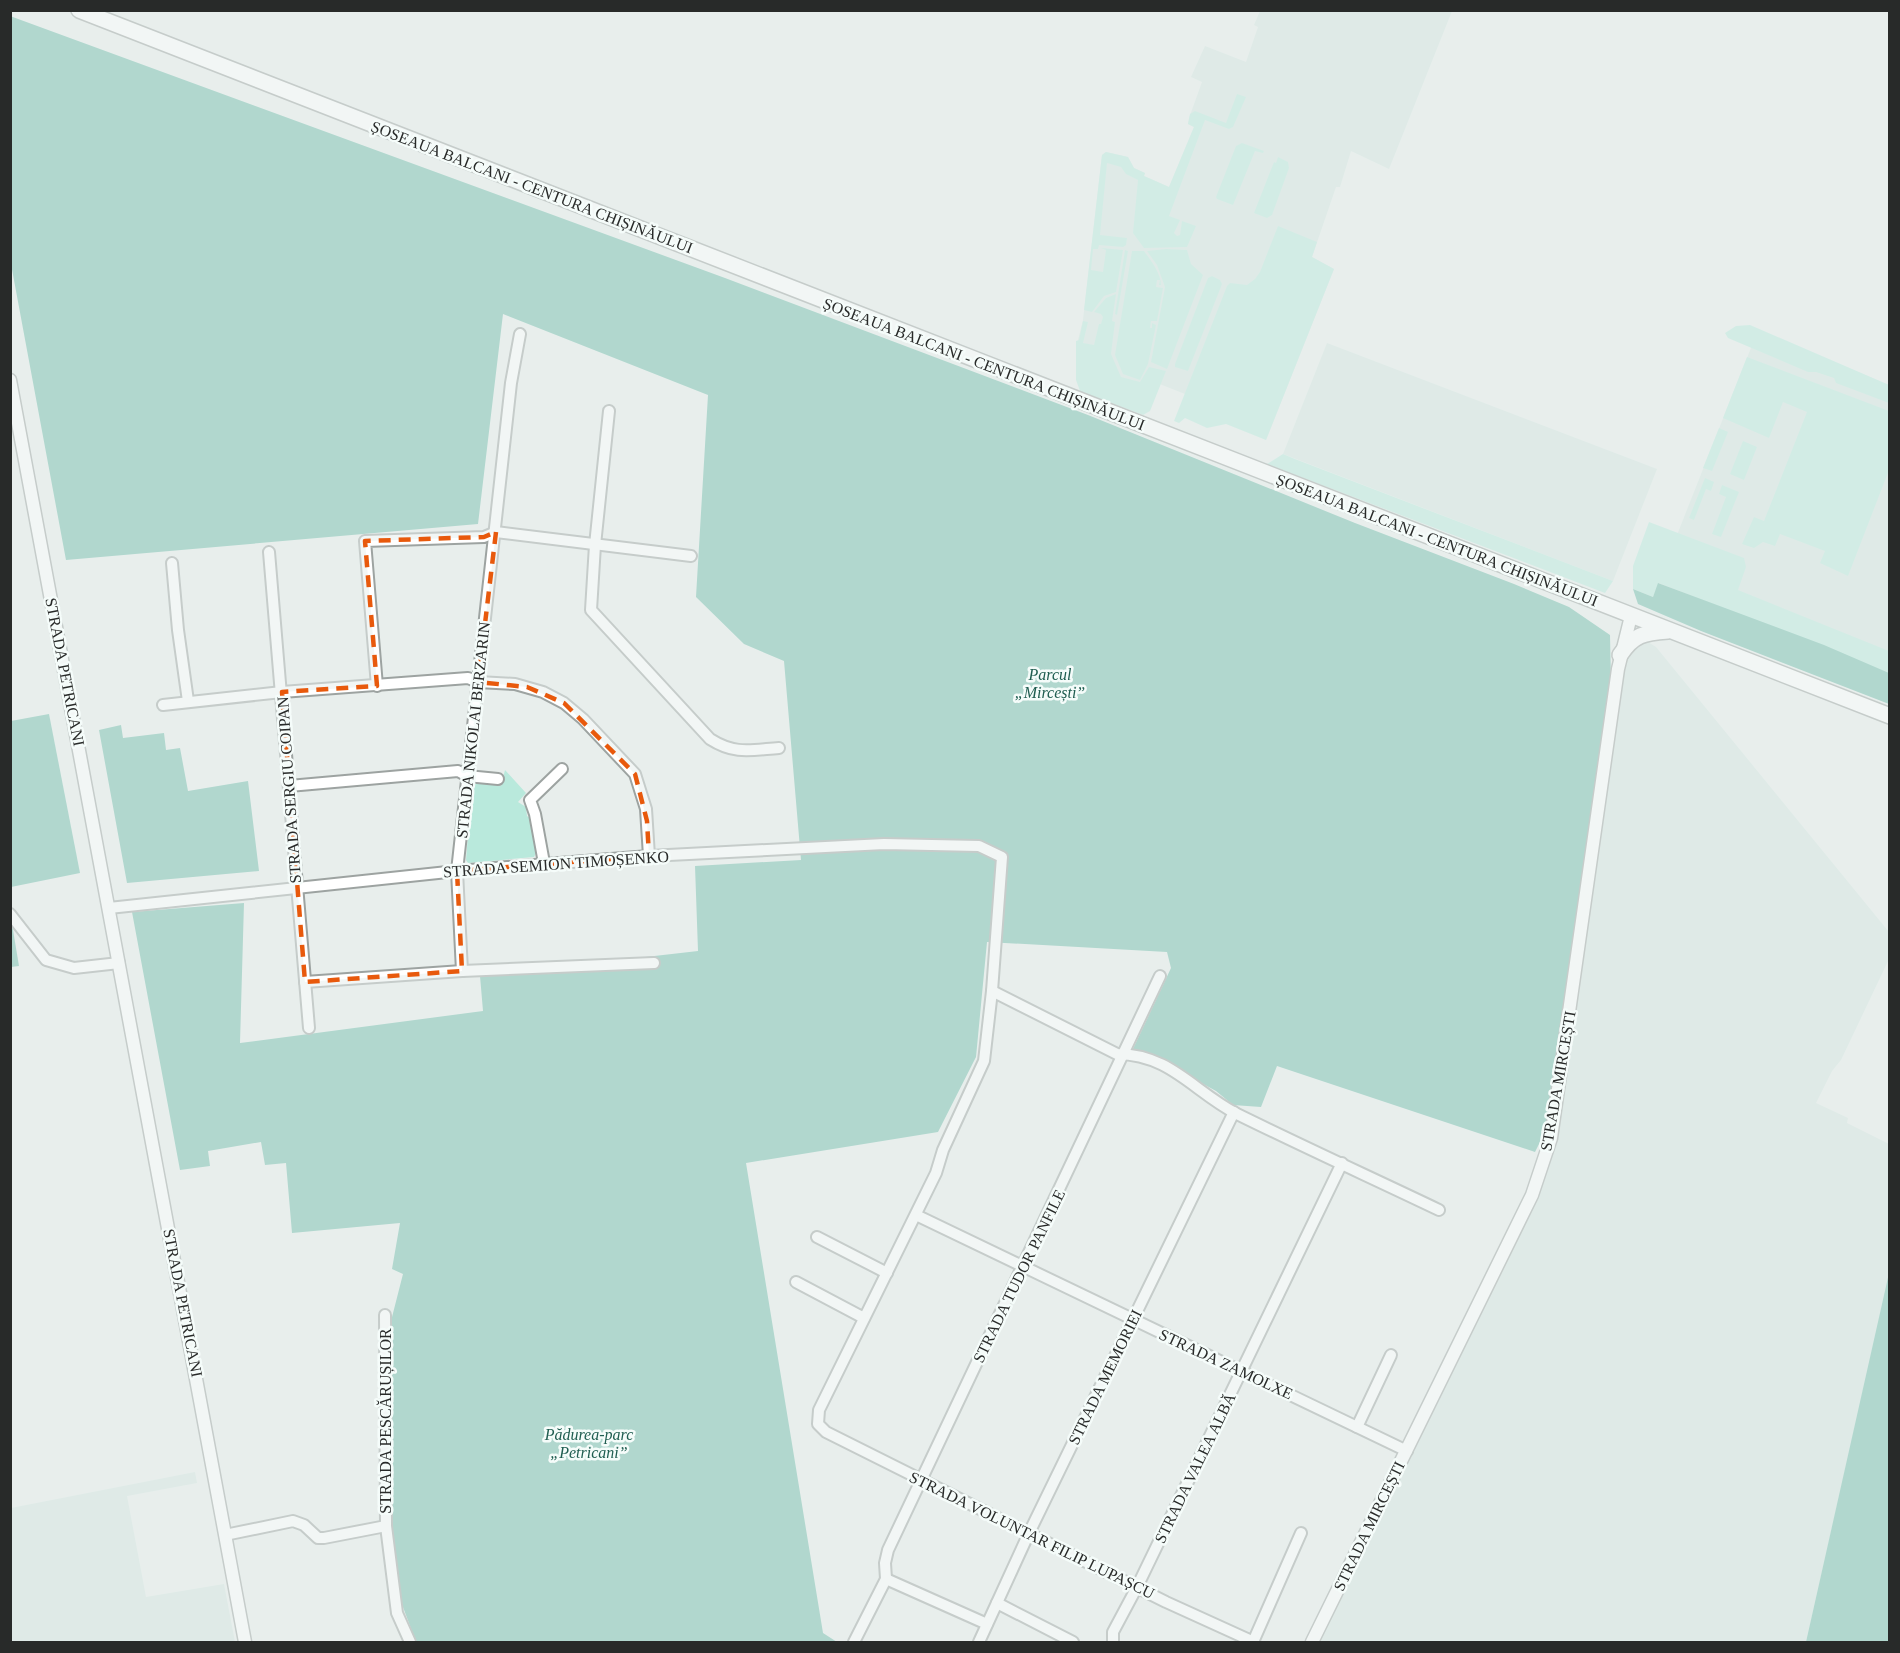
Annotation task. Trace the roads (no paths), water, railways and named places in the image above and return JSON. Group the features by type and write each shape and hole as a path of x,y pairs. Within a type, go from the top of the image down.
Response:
{"highway":[{"name":"ȘOSEAUA BALCANI - CENTURA CHIȘINĂULUI","path":"80,10 1890,716"},
{"path":"1620,655 1637,636 1671,631"}],"main road":[{"name":"STRADA PETRICANI","path":"10,380 245,1642"},
{"name":"STRADA MIRCEȘTI","path":"1312,1642 1532,1195 1551,1138 1620,655 1631,615"}],"street":[{"name":"STRADA NIKOLAI BERZARIN","path":"462,971 457,871 511,383 520,334"},
{"path":"609,411 595,545 591,610 710,739 723,747 734,750 779,748"},
{"path":"377,686 365,542 484,537 496,532 691,556"},
{"name":"STRADA SERGIU COIPAN","path":"269,552 309,1028"},
{"path":"172,563 188,701"},
{"path":"163,705 282,692 468,678 478,682 515,684 543,692 564,703 583,719 635,774 646,808 649,856"},
{"path":"544,863 535,814 530,800 562,769"},
{"path":"290,786 458,771 468,776 498,779"},
{"name":"STRADA SEMION TIMOȘENKO","path":"109,908 544,863 884,844 979,846 1002,857 992,991"},
{"path":"10,914 46,960 74,968 119,963"},
{"path":"305,982 462,971 654,963"},
{"name":"STRADA TUDOR PANFILE","path":"854,1642 886,1579 885,1563 888,1550 1160,976"},
{"path":"796,1282 864,1318 916,1215 984,1061 992,991 1117,1054 1131,1054 1152,1059 1178,1072 1234,1112 1439,1210"},
{"name":"STRADA MEMORIEI","path":"979,1642 1029,1533 1234,1112"},
{"name":"STRADA VALEA ALBĂ","path":"1113,1642 1113,1632 1137,1587 1342,1163"},
{"name":"STRADA ZAMOLXE","path":"916,1215 1407,1451"},
{"path":"817,1237 887,1272"},
{"name":"STRADA PESCĂRUȘILOR","path":"385,1316 386,1526 397,1613 410,1642"},
{"name":"STRADA VOLUNTAR FILIP LUPAȘCU","path":"864,1318 819,1410 817,1420 821,1428 921,1480 1253,1642"},
{"path":"1357,1427 1391,1355"},
{"name":"STRADA PESCĂRUȘILOR","path":"225,1535 293,1521 304,1525 318,1538 386,1526"},
{"path":"1253,1642 1301,1533"},
{"path":"886,1579 987,1624"},
{"path":"998,1603 1072,1642"}],"park label":[{"name":"Parcul „Mircești”","path":"1050,683"},
{"name":"Pădurea-parc „Petricani”","path":"589,1443"}]}
